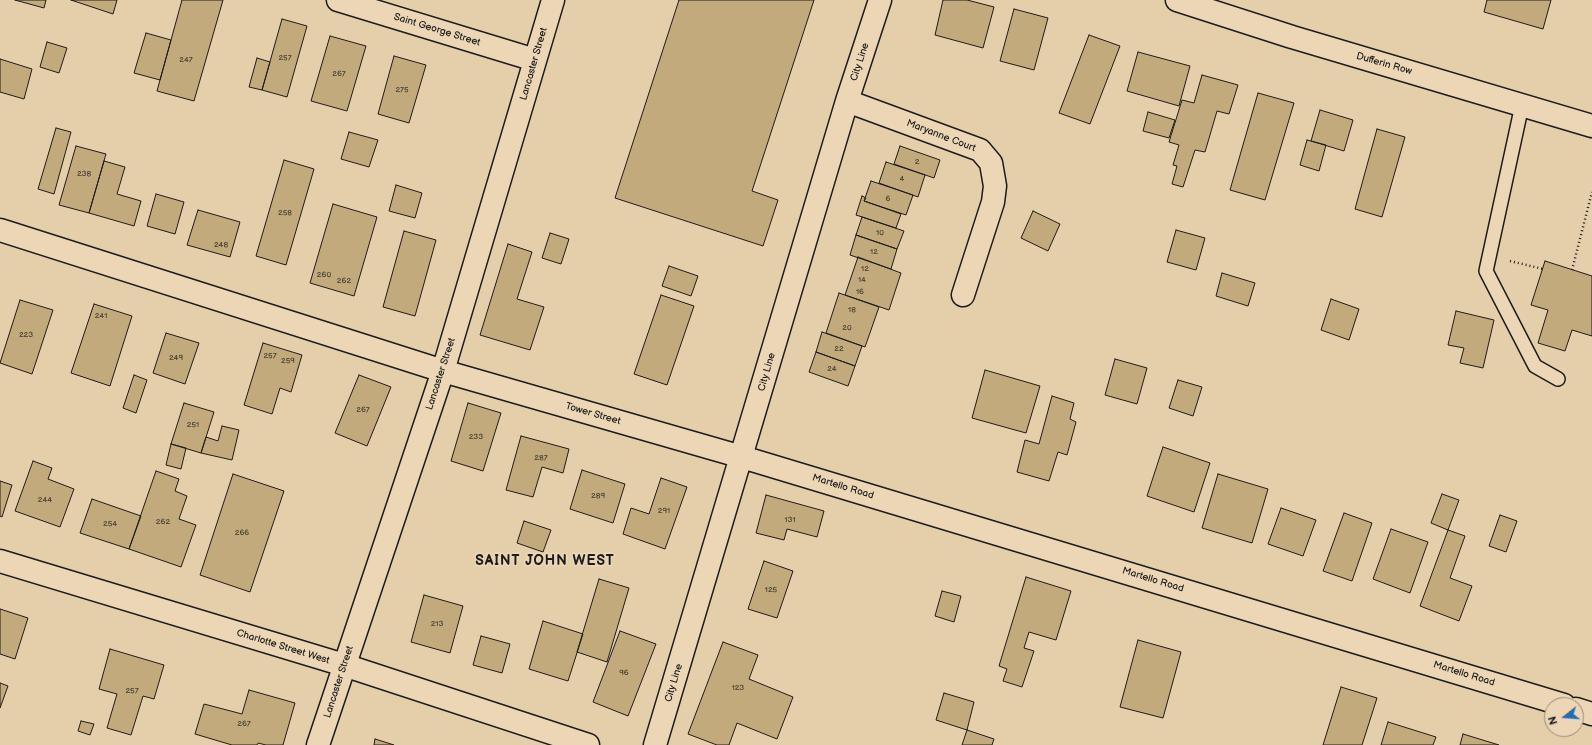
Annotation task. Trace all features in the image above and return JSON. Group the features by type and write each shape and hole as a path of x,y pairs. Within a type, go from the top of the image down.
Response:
{"street":[{"name":"Saint George Street","path":"338,0 535,60"},
{"name":"Lancaster Street","path":"318,745 444,371 553,0"},
{"name":"City Line","path":"655,745 847,101 880,0"},
{"name":"Dufferin Row","path":"1177,0 1292,37 1592,126"},
{"name":"Maryanne Court","path":"847,101 980,150 991,163 994,186 993,202 963,295"},
{"name":"Tower Street","path":"0,230 444,371 742,457"},
{"name":"Martello Road","path":"742,457 1544,699"},
{"name":"Charlotte Street West","path":"0,561 344,665 588,745"}],"lane":[{"path":"1522,105 1486,271 1535,366 1558,379"}],"path":[{"path":"1572,270 1592,192"},
{"path":"1490,257 1543,269"}],"building":[{"path":"15,0 46,0 44,8"},
{"path":"71,0 117,0 113,14"},
{"path":"182,0 223,0 194,101 157,91"},
{"path":"679,0 814,0 752,191 778,200 763,246 615,198"},
{"path":"943,0 967,0 994,7 983,48 935,35"},
{"path":"1487,0 1551,0 1543,29 1484,12"},
{"path":"1014,9 1048,18 1034,70 1000,61"},
{"path":"282,19 307,26 287,97 262,90"},
{"path":"146,33 171,40 160,80 134,73"},
{"path":"1089,35 1120,46 1090,124 1059,113"},
{"path":"330,36 366,46 347,111 311,101"},
{"path":"47,42 67,48 59,73 40,67"},
{"path":"1138,52 1190,66 1179,106 1127,91"},
{"path":"394,56 426,65 409,123 378,114"},
{"path":"257,58 270,62 262,90 249,87"},
{"path":"0,59 32,69 24,99 0,92"},
{"path":"1202,75 1238,85 1229,114 1217,111 1205,152 1195,150 1183,187 1172,184 1177,166 1173,165 1179,145 1169,142 1182,100 1194,103"},
{"path":"1258,93 1294,103 1265,200 1230,190"},
{"path":"1320,110 1353,120 1344,151 1311,141"},
{"path":"1148,112 1175,120 1169,138 1143,131"},
{"path":"56,128 71,132 54,194 38,189"},
{"path":"1377,129 1405,137 1382,217 1355,209"},
{"path":"349,132 378,140 369,167 341,159"},
{"path":"1307,140 1326,145 1319,171 1300,165"},
{"path":"76,146 106,154 89,213 59,205"},
{"path":"900,146 940,160 934,178 894,164"},
{"path":"284,160 314,169 286,265 256,256"},
{"path":"104,161 125,167 117,194 141,201 134,226 89,213"},
{"path":"886,162 925,175 918,197 879,183"},
{"path":"871,181 913,195 906,215 864,201"},
{"path":"396,185 422,193 415,218 389,211"},
{"path":"156,194 184,202 175,234 147,226"},
{"path":"862,196 866,198 864,201 901,214 896,228 856,215"},
{"path":"333,204 377,217 354,296 310,283"},
{"path":"198,210 240,222 230,257 187,245"},
{"path":"1033,211 1060,224 1048,251 1021,238"},
{"path":"862,217 904,231 897,249 856,235"},
{"path":"1176,230 1205,238 1196,270 1167,262"},
{"path":"404,231 436,240 415,316 383,307"},
{"path":"550,233 569,239 561,264 542,258"},
{"path":"856,235 897,249 891,269 850,255"},
{"path":"508,244 532,252 517,299 544,307 530,350 480,335"},
{"path":"858,257 901,273 889,310 845,295"},
{"path":"1545,261 1592,276 1592,336 1572,330 1565,351 1538,343 1548,310 1531,305"},
{"path":"669,266 698,276 691,296 662,286"},
{"path":"1222,273 1255,283 1248,306 1216,296"},
{"path":"839,293 879,307 865,347 826,333"},
{"path":"661,295 694,306 667,385 634,374"},
{"path":"1331,299 1359,309 1349,340 1321,330"},
{"path":"20,300 53,310 32,374 0,363"},
{"path":"94,304 132,316 110,386 71,373"},
{"path":"1456,311 1494,320 1483,368 1460,363 1464,348 1448,345"},
{"path":"822,332 862,346 855,366 816,352"},
{"path":"166,333 199,343 185,384 153,373"},
{"path":"263,343 302,355 291,392 280,388 272,414 244,405"},
{"path":"816,352 855,366 848,386 809,372"},
{"path":"1115,359 1147,368 1137,404 1105,395"},
{"path":"985,370 1040,386 1026,433 972,418"},
{"path":"134,375 147,380 136,413 123,408"},
{"path":"359,375 391,387 367,446 335,433"},
{"path":"1178,380 1202,387 1193,416 1169,408"},
{"path":"1052,396 1074,403 1070,419 1076,422 1067,455 1058,452 1049,481 1017,472 1025,440 1039,444"},
{"path":"184,403 214,412 201,453 171,444"},
{"path":"468,403 501,413 483,471 451,461"},
{"path":"222,426 239,430 232,460 201,453 206,437 218,441"},
{"path":"521,436 569,449 563,473 542,467 533,497 506,490"},
{"path":"171,444 186,448 181,469 166,465"},
{"path":"1163,447 1210,463 1194,512 1147,496"},
{"path":"33,461 52,468 48,479 74,489 60,527 15,511"},
{"path":"582,470 625,484 613,523 570,509"},
{"path":"156,471 179,479 175,491 187,496 179,519 196,525 181,567 129,549"},
{"path":"233,474 284,491 250,592 200,575"},
{"path":"1218,474 1268,489 1252,543 1202,528"},
{"path":"661,478 687,487 665,549 623,534 631,508 649,514"},
{"path":"0,481 12,485 2,517 0,516"},
{"path":"1442,494 1459,500 1448,530 1431,523"},
{"path":"766,495 824,511 817,537 787,529 784,540 756,533"},
{"path":"92,499 141,516 129,549 80,533"},
{"path":"1281,508 1316,520 1303,556 1268,544"},
{"path":"1344,513 1372,523 1352,581 1323,571"},
{"path":"1500,515 1517,521 1506,552 1489,546"},
{"path":"524,521 551,530 543,552 517,543"},
{"path":"1391,529 1428,542 1410,593 1373,579"},
{"path":"1448,530 1465,536 1450,578 1472,586 1459,621 1420,606"},
{"path":"764,561 793,571 777,618 748,609"},
{"path":"1026,577 1071,591 1056,640 1029,632 1024,648 1034,651 1022,687 1003,681 1007,669 999,666"},
{"path":"599,579 629,588 607,662 577,652"},
{"path":"942,591 961,596 954,622 935,616"},
{"path":"424,595 463,606 450,653 411,642"},
{"path":"0,609 28,618 15,659 0,654"},
{"path":"543,621 583,634 568,681 529,669"},
{"path":"620,631 656,644 628,716 593,702"},
{"path":"481,636 510,644 502,673 473,665"},
{"path":"1138,640 1181,652 1163,718 1120,707"},
{"path":"723,642 758,655 749,679 793,697 777,739 737,723 729,745 717,745 688,734"},
{"path":"110,649 164,665 154,699 143,696 131,735 107,728 117,694 99,689"},
{"path":"0,683 8,686 0,708"},
{"path":"1341,687 1377,698 1362,745 1323,745"},
{"path":"249,690 295,703 283,745 266,745 258,743 257,745 232,745 195,734 204,704 242,714"},
{"path":"944,693 974,702 967,730 936,720"},
{"path":"81,721 94,724 90,735 78,731"},
{"path":"1388,722 1436,737 1433,745 1381,745"},
{"path":"967,730 994,739 992,745 962,745"},
{"path":"1463,734 1499,745 1460,745"},
{"path":"375,739 394,745 374,745"}],"district":[{"name":"SAINT JOHN WEST","path":"545,561"}]}
